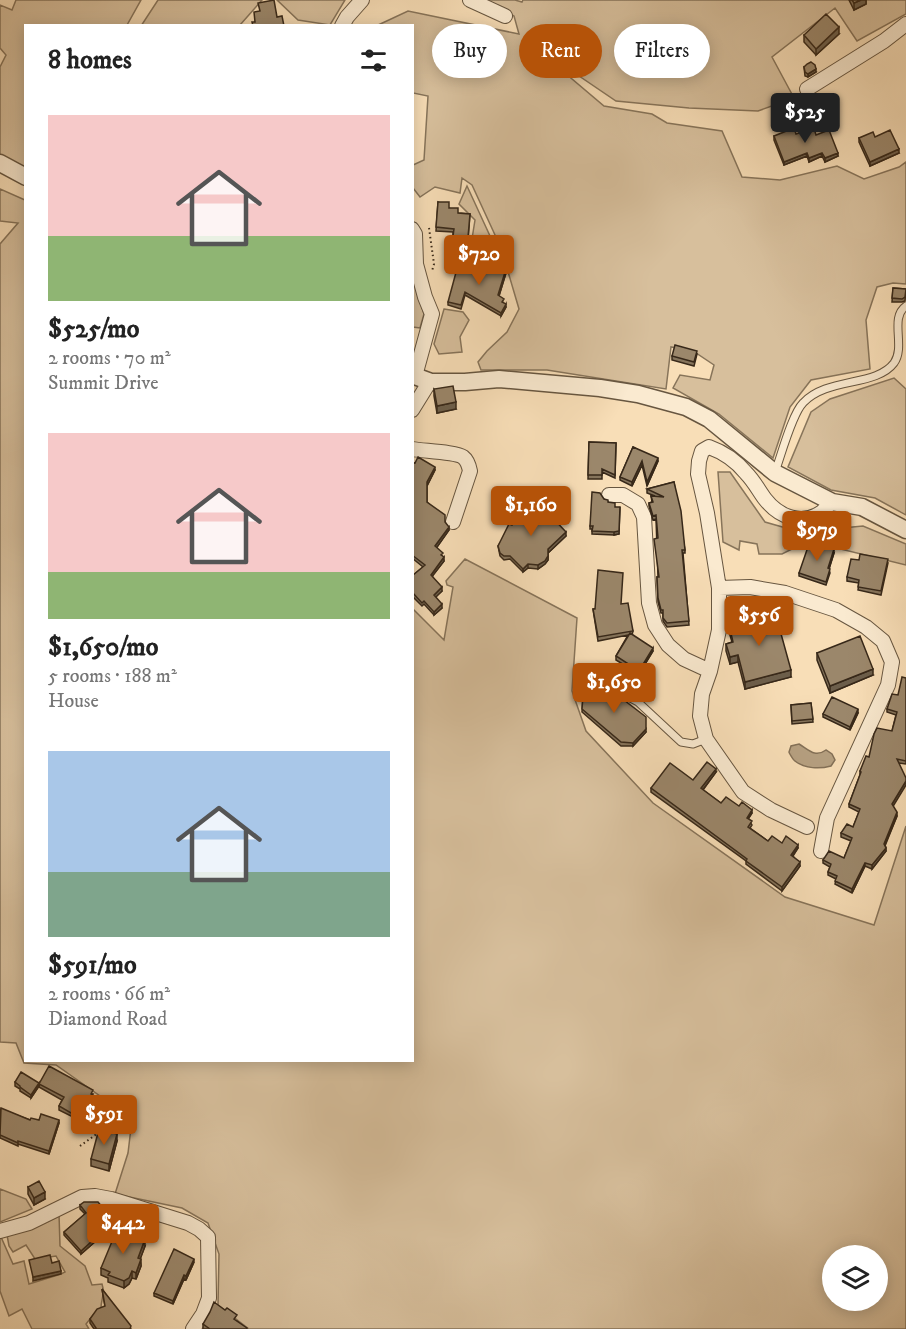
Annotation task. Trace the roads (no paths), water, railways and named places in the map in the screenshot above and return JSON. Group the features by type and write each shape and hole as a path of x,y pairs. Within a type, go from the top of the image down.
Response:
{"street":[{"path":"343,24 362,0"},
{"path":"470,0 505,16"},
{"path":"807,89 906,24"},
{"path":"0,163 24,176"},
{"path":"414,232 416,234 416,264 432,314 414,401"},
{"path":"419,378 465,382 499,378 600,388 638,394 686,407 709,419 775,473 832,502 862,507 906,530"},
{"path":"807,826 771,810 743,792 706,739 700,716 702,694 710,671 719,630 719,588 698,474 702,451 709,447 730,458 746,472 767,502 784,516 800,520 821,512 832,502"},
{"path":"414,449 456,454 464,458 469,465 470,471 453,522"},
{"path":"609,495 623,495 638,504 644,517 649,603 655,625 668,645 684,659 710,671"},
{"path":"719,588 750,587 784,593 836,610 866,627 883,641 892,662 888,685 827,818 821,851"},
{"path":"0,1231 29,1223 82,1197 94,1196 111,1199 188,1223 208,1237 209,1298 203,1314 193,1329"}],"lane":[{"path":"775,473 802,404 823,389 880,375 894,364 899,353 898,317 902,308 906,306"},
{"path":"592,681 602,683 638,702 681,742 693,744 706,739"}]}
